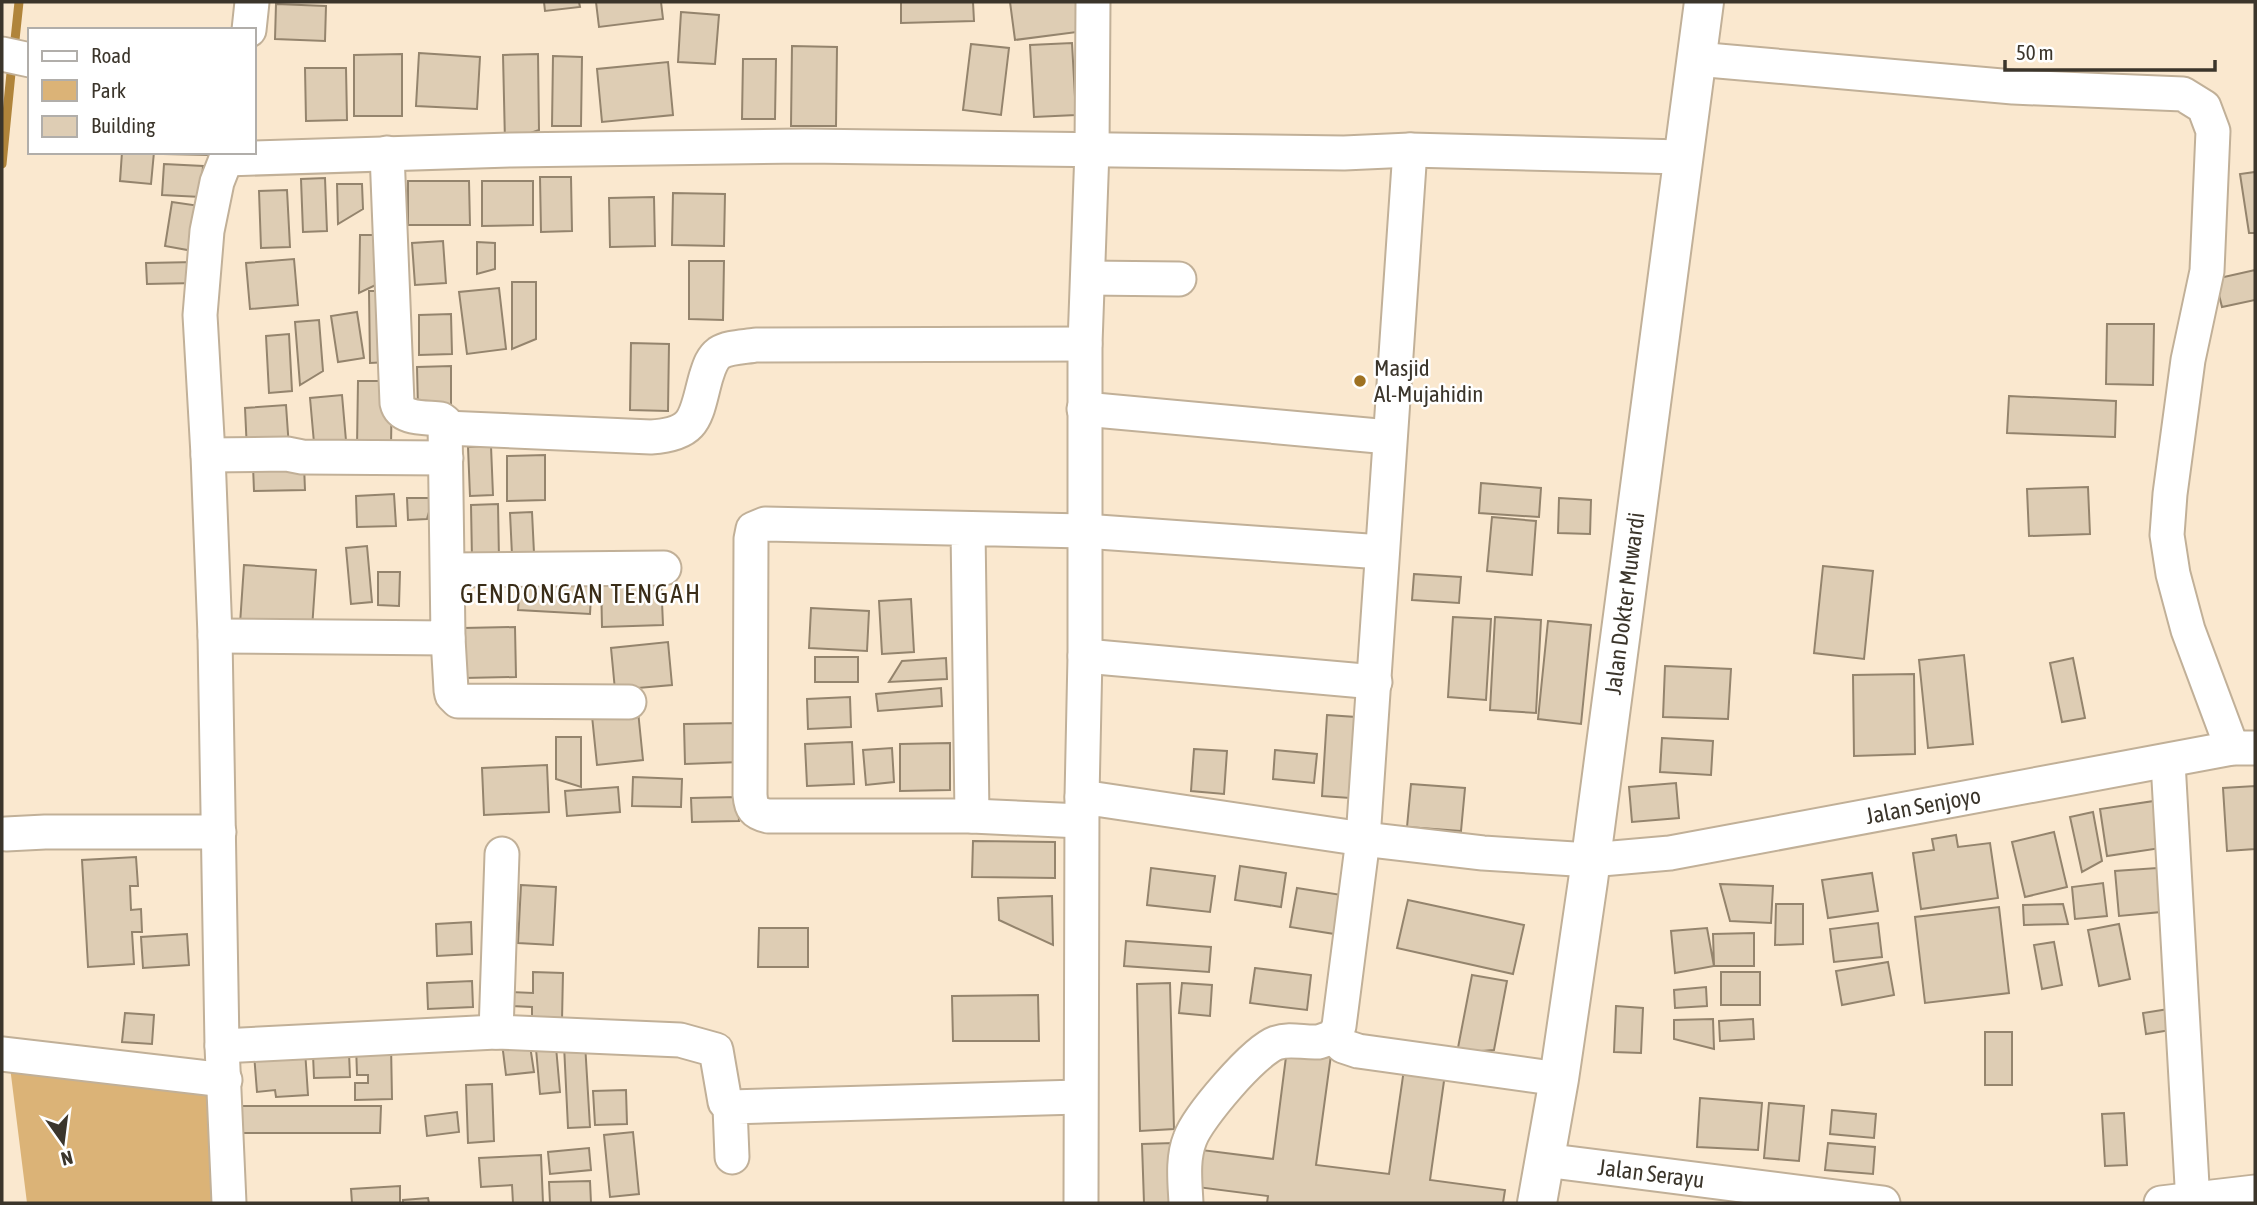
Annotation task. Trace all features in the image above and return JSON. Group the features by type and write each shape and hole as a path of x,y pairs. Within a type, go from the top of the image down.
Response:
{"street":[{"path":"249,28 253,2"},
{"path":"1081,1203 1079,1097 1085,656 1084,410 1092,150 1093,2"},
{"name":"Jalan Dokter Muwardi","path":"1537,1203 1559,1080 1590,860 1704,2"},
{"path":"2,54 28,60"},
{"path":"1696,59 2013,87 2183,94 2204,107 2213,131 2207,271 2188,360 2167,535 2173,574 2188,630 2244,748"},
{"path":"229,1203 222,1046 215,636 200,314 207,231 217,182 227,155 805,146 1344,153 1410,150 1682,157"},
{"path":"1186,1203 1184,1168 1191,1136 1237,1074 1252,1059 1274,1044 1292,1040 1319,1042 1334,1037 1339,1026 1363,839 1410,150"},
{"path":"387,153 397,403 404,414 441,419 445,422 448,638 452,695 458,701 629,702"},
{"path":"1088,278 1179,279"},
{"path":"208,455 287,454 302,457 445,443 672,435 685,429 694,419 712,360 721,352 737,348 769,345 1085,344"},
{"path":"1084,410 1390,437"},
{"name":"Jalan Senjoyo","path":"968,529 765,524 753,529 750,795 751,807 758,814 972,816 1082,809 1483,853 1590,860 1670,853 2244,748"},
{"path":"972,816 968,529 1084,531 1382,552"},
{"path":"448,570 664,568"},
{"path":"215,636 448,638"},
{"path":"1085,656 1375,682"},
{"path":"2168,762 2183,1202 2255,1192"},
{"path":"6,834 219,832"},
{"path":"496,1032 502,854"},
{"path":"222,1046 496,1032 680,1040 716,1050 725,1102 730,1107 732,1157"},
{"path":"1334,1037 1343,1046 1358,1051 1559,1080"},
{"path":"2,1054 225,1080"},
{"path":"730,1107 1079,1097"},
{"name":"Jalan Serayu","path":"1544,1160 1699,1192 1883,1203"}],"green space":[{"path":"10,1067 215,1092 220,1203 27,1203"}],"building":[{"path":"544,2 579,2 580,7 545,11"},
{"path":"596,2 661,2 663,19 599,27"},
{"path":"901,2 973,2 974,21 901,23"},
{"path":"1010,2 1081,2 1085,31 1015,40"},
{"path":"276,4 326,6 325,41 275,39"},
{"path":"681,12 719,15 715,64 678,62"},
{"path":"1072,43 1076,115 1034,117 1030,45"},
{"path":"971,44 1009,48 1001,115 963,110"},
{"path":"792,46 837,47 836,126 791,126"},
{"path":"419,53 480,57 477,109 416,106"},
{"path":"402,54 402,116 354,116 354,55"},
{"path":"538,54 539,130 505,142 503,55"},
{"path":"553,56 582,57 581,126 552,126"},
{"path":"743,59 776,59 775,119 742,119"},
{"path":"668,62 673,115 602,122 597,69"},
{"path":"305,68 346,68 347,120 306,121"},
{"path":"122,154 154,154 151,184 120,181"},
{"path":"164,164 203,166 201,197 162,195"},
{"path":"2255,172 2255,233 2249,233 2240,174"},
{"path":"540,177 571,177 572,231 541,232"},
{"path":"325,178 327,231 303,232 301,179"},
{"path":"408,181 469,181 470,225 408,225"},
{"path":"482,181 533,181 533,225 482,226"},
{"path":"337,184 362,184 363,209 338,224"},
{"path":"287,190 290,247 261,248 259,191"},
{"path":"673,193 725,194 724,246 672,245"},
{"path":"654,197 655,246 610,247 609,198"},
{"path":"172,202 200,206 193,251 165,246"},
{"path":"360,235 385,235 384,281 359,293"},
{"path":"443,241 446,283 415,285 412,243"},
{"path":"477,242 495,243 495,269 477,274"},
{"path":"294,259 298,305 250,309 246,263"},
{"path":"689,261 724,261 723,320 689,319"},
{"path":"195,262 196,283 147,284 146,263"},
{"path":"2255,270 2255,300 2222,307 2215,279"},
{"path":"512,282 536,282 536,339 512,349"},
{"path":"499,288 506,349 467,354 459,292"},
{"path":"369,291 388,291 389,362 370,363"},
{"path":"357,312 364,358 338,362 331,316"},
{"path":"451,314 452,354 419,355 419,315"},
{"path":"319,320 323,371 300,385 295,322"},
{"path":"2107,324 2154,324 2153,385 2106,384"},
{"path":"289,334 292,391 269,393 266,336"},
{"path":"631,343 669,344 668,411 630,410"},
{"path":"451,366 451,409 418,409 417,367"},
{"path":"358,381 392,381 391,447 357,447"},
{"path":"342,395 347,452 315,454 310,398"},
{"path":"2009,396 2116,401 2115,437 2007,433"},
{"path":"286,405 289,448 247,451 245,408"},
{"path":"491,446 493,495 470,496 468,447"},
{"path":"545,455 545,500 507,501 507,456"},
{"path":"304,465 305,490 254,491 253,466"},
{"path":"1481,483 1541,488 1539,517 1479,513"},
{"path":"2088,487 2090,534 2029,536 2027,489"},
{"path":"394,494 396,526 357,527 356,496"},
{"path":"407,498 433,498 427,519 408,520"},
{"path":"1559,498 1591,500 1590,534 1558,533"},
{"path":"498,504 499,559 472,560 471,505"},
{"path":"532,512 534,553 512,555 510,513"},
{"path":"1492,517 1536,521 1532,575 1487,571"},
{"path":"367,546 372,602 351,604 346,548"},
{"path":"244,565 316,570 312,629 240,624"},
{"path":"1823,566 1873,571 1864,659 1814,653"},
{"path":"378,572 400,572 399,606 378,605"},
{"path":"521,574 592,578 590,614 518,610"},
{"path":"1414,574 1461,577 1459,603 1412,600"},
{"path":"661,578 663,625 602,627 601,580"},
{"path":"911,599 914,652 882,654 879,601"},
{"path":"811,608 869,611 867,651 809,648"},
{"path":"1453,617 1491,619 1486,700 1448,697"},
{"path":"1495,617 1541,620 1536,713 1490,710"},
{"path":"1548,621 1591,625 1581,724 1538,719"},
{"path":"515,627 516,677 464,678 463,628"},
{"path":"668,642 672,685 615,690 611,648"},
{"path":"1964,655 1973,744 1928,748 1919,660"},
{"path":"815,657 858,657 858,682 815,682"},
{"path":"946,658 947,679 889,682 902,661"},
{"path":"2073,658 2085,718 2062,722 2050,663"},
{"path":"1665,666 1731,669 1728,719 1663,717"},
{"path":"1914,674 1915,754 1854,756 1853,675"},
{"path":"941,688 942,706 878,711 876,694"},
{"path":"850,697 851,727 808,729 807,699"},
{"path":"638,711 643,760 597,765 592,716"},
{"path":"1327,715 1356,717 1350,798 1322,796"},
{"path":"740,723 741,762 685,764 684,724"},
{"path":"556,737 581,737 581,787 556,779"},
{"path":"1662,738 1713,741 1711,775 1660,772"},
{"path":"852,742 854,784 807,786 805,744"},
{"path":"950,743 950,790 900,791 900,744"},
{"path":"892,748 894,782 866,785 863,750"},
{"path":"1194,749 1227,751 1224,794 1191,791"},
{"path":"1275,750 1317,754 1314,783 1273,779"},
{"path":"547,765 549,812 484,815 482,768"},
{"path":"633,777 682,779 681,807 632,806"},
{"path":"1676,783 1679,818 1632,822 1629,787"},
{"path":"1411,784 1465,788 1461,831 1407,827"},
{"path":"2255,786 2255,849 2227,851 2223,788"},
{"path":"618,787 620,812 567,816 565,791"},
{"path":"738,797 739,821 692,822 691,798"},
{"path":"2154,801 2161,848 2107,856 2100,809"},
{"path":"2093,812 2102,861 2082,872 2070,817"},
{"path":"2054,832 2067,887 2025,897 2012,842"},
{"path":"1956,835 1958,847 1990,843 1998,898 1921,909 1913,853 1934,850 1932,839"},
{"path":"973,841 1055,842 1055,878 972,877"},
{"path":"136,857 138,886 130,886 131,910 141,909 142,932 132,932 134,964 88,967 82,860"},
{"path":"1240,866 1286,873 1281,907 1235,900"},
{"path":"1151,868 1215,876 1210,912 1147,905"},
{"path":"2157,868 2161,912 2119,916 2115,871"},
{"path":"1872,873 1878,911 1828,918 1822,880"},
{"path":"2103,883 2107,916 2075,919 2072,887"},
{"path":"1720,884 1773,886 1771,923 1730,921"},
{"path":"521,885 556,887 553,945 518,943"},
{"path":"1297,888 1348,896 1341,935 1290,927"},
{"path":"1052,896 1053,945 999,920 998,898"},
{"path":"1408,900 1524,925 1513,974 1397,948"},
{"path":"1776,904 1803,904 1803,944 1775,945"},
{"path":"2063,904 2068,924 2024,925 2023,905"},
{"path":"1999,907 2009,993 1925,1003 1915,917"},
{"path":"471,922 472,954 437,956 436,924"},
{"path":"1878,923 1882,957 1834,962 1830,929"},
{"path":"2119,924 2130,979 2099,986 2088,930"},
{"path":"759,928 808,928 808,967 758,967"},
{"path":"1707,928 1714,966 1675,973 1671,931"},
{"path":"1754,933 1754,966 1714,966 1713,934"},
{"path":"187,934 189,965 143,968 141,937"},
{"path":"1126,941 1211,947 1209,972 1124,966"},
{"path":"2054,942 2062,985 2042,989 2034,945"},
{"path":"1888,962 1894,995 1842,1005 1836,971"},
{"path":"1255,968 1311,975 1307,1010 1250,1003"},
{"path":"533,972 563,973 562,1021 532,1020 532,1007 512,1006 511,992 533,993"},
{"path":"1721,972 1760,972 1760,1005 1721,1005"},
{"path":"1472,975 1507,981 1494,1050 1457,1053"},
{"path":"472,981 473,1007 428,1009 427,983"},
{"path":"1170,983 1174,1129 1140,1131 1137,984"},
{"path":"1182,983 1212,985 1210,1016 1179,1013"},
{"path":"1706,987 1707,1006 1675,1008 1674,990"},
{"path":"1038,995 1039,1041 953,1041 952,996"},
{"path":"1616,1006 1643,1008 1641,1053 1614,1052"},
{"path":"2175,1008 2177,1029 2146,1034 2143,1013"},
{"path":"125,1013 154,1015 152,1044 122,1042"},
{"path":"1713,1019 1714,1049 1674,1039 1674,1020"},
{"path":"1753,1019 1754,1039 1720,1041 1719,1021"},
{"path":"1985,1032 2012,1032 2012,1085 1985,1085"},
{"path":"529,1039 534,1072 506,1075 502,1043"},
{"path":"585,1043 590,1127 568,1128 564,1045"},
{"path":"391,1044 392,1099 355,1100 355,1083 368,1083 368,1075 357,1075 356,1045"},
{"path":"556,1047 560,1092 540,1094 536,1049"},
{"path":"1287,1049 1331,1055 1316,1165 1389,1174 1404,1069 1445,1074 1430,1180 1505,1190 1503,1203 1267,1203 1268,1196 1197,1187 1202,1150 1273,1159"},
{"path":"305,1050 308,1095 276,1097 275,1090 257,1092 254,1054"},
{"path":"349,1053 350,1077 314,1078 313,1055"},
{"path":"492,1084 494,1141 468,1143 466,1085"},
{"path":"626,1090 627,1124 595,1125 593,1091"},
{"path":"1700,1098 1762,1103 1758,1150 1697,1147"},
{"path":"1769,1103 1804,1106 1799,1161 1764,1158"},
{"path":"241,1106 381,1106 380,1133 241,1133"},
{"path":"1832,1110 1876,1114 1874,1138 1830,1134"},
{"path":"457,1112 459,1132 427,1136 425,1116"},
{"path":"2124,1113 2127,1165 2105,1166 2102,1114"},
{"path":"633,1132 639,1194 610,1197 604,1135"},
{"path":"1173,1143 1175,1203 1144,1203 1142,1144"},
{"path":"1828,1143 1875,1147 1873,1174 1825,1170"},
{"path":"589,1148 591,1170 550,1174 548,1152"},
{"path":"541,1155 543,1203 513,1203 512,1185 481,1187 479,1158"},
{"path":"590,1181 591,1203 550,1203 549,1182"},
{"path":"400,1186 400,1203 352,1203 351,1189"},
{"path":"428,1198 429,1203 403,1203 403,1200"}],"waterway":[{"path":"14,49 19,2"},
{"path":"2,164 12,63"}],"place":[{"name":"Masjid Al-Mujahidin","path":"1360,381"}],"district":[{"name":"GENDONGAN TENGAH","path":"581,594"}]}
